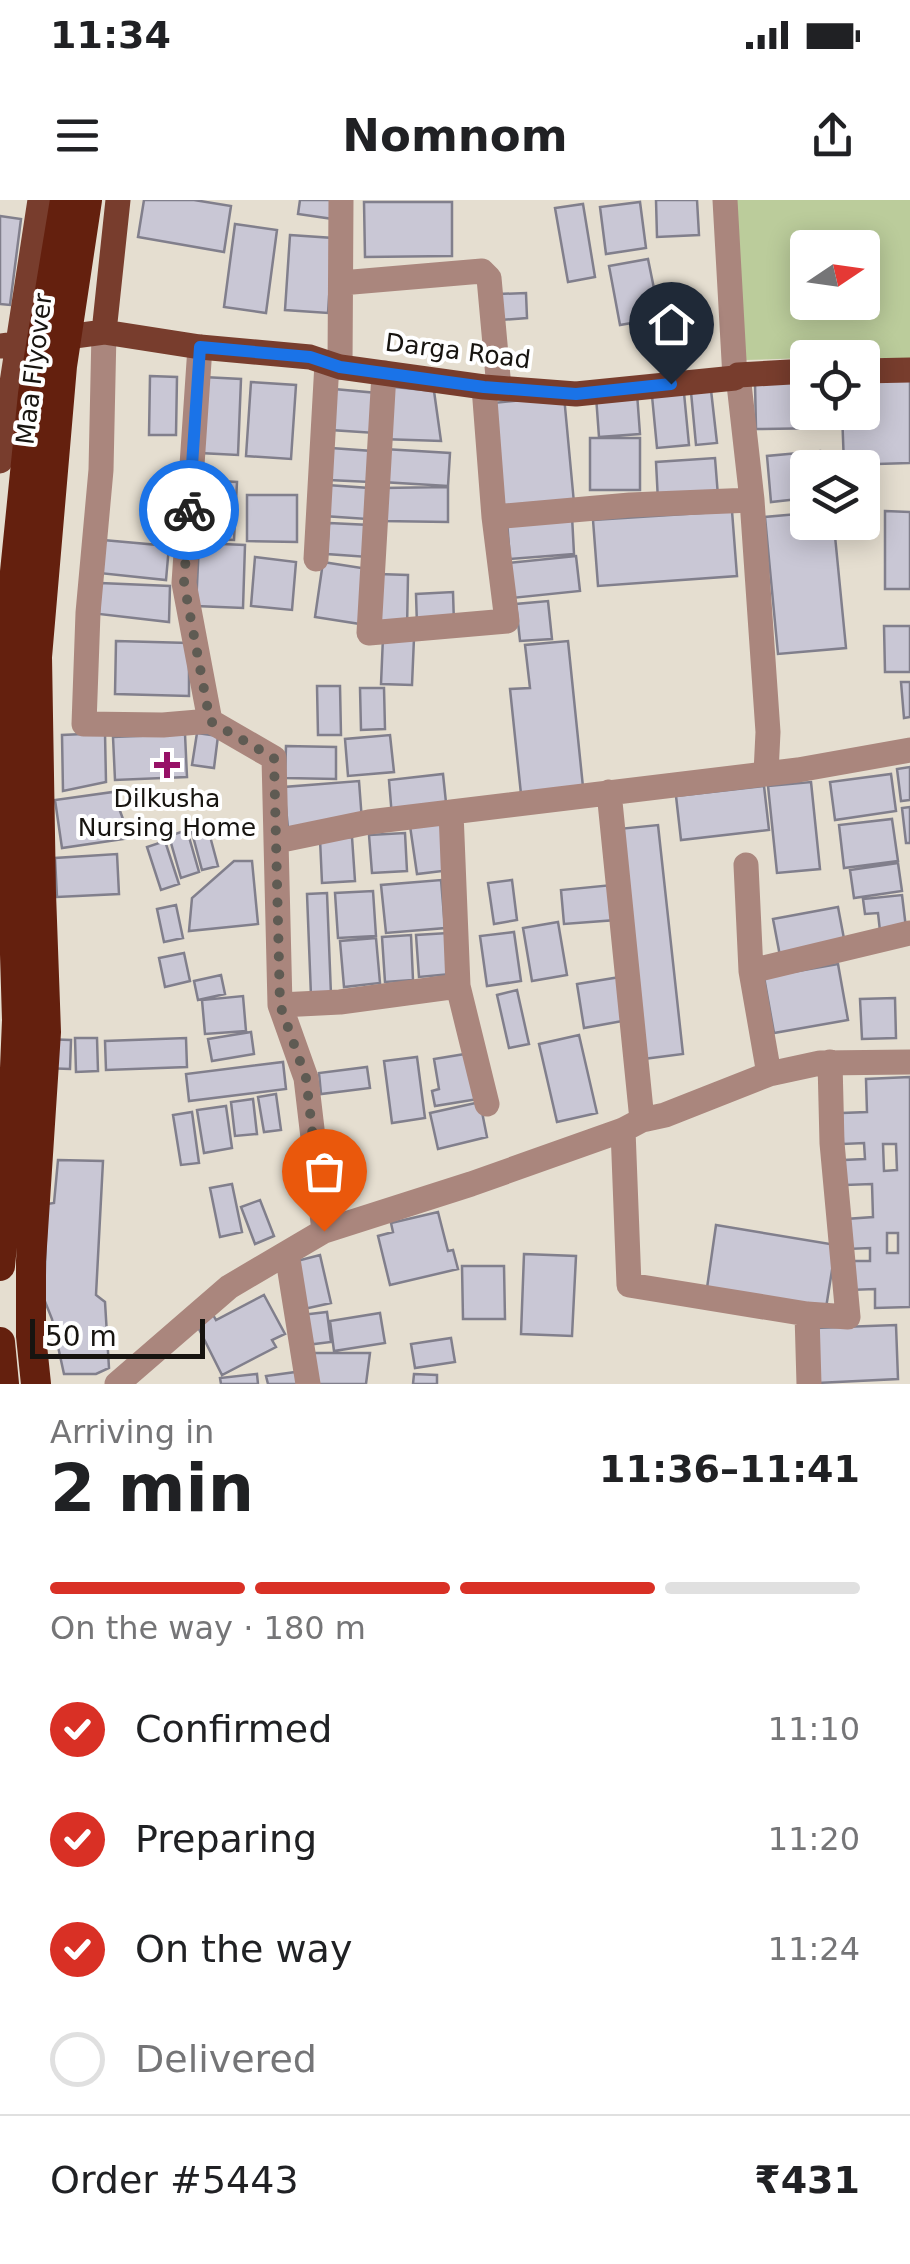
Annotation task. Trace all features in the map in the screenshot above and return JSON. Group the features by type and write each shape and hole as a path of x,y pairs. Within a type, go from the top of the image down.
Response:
{"highway":[{"name":"Maa Flyover","path":"0,1266 12,1141 17,1020 10,808 10,621 33,394 65,200"},
{"name":"Maa Flyover","path":"36,1384 30,1262 46,1032 37,658 62,366 88,200"},
{"path":"0,1342 4,1384"}],"main road":[{"path":"0,461 9,344 40,200"},
{"path":"104,332 118,200"},
{"name":"Darga Road","path":"9,344 104,332 200,347 310,357 333,365 492,388 576,394 790,372"},
{"path":"880,371 910,370"}],"street":[{"path":"316,560 340,283 342,200"},
{"path":"726,200 736,377 752,500 768,732 766,773"},
{"path":"340,283 482,271 489,278 494,517 506,621 368,633 384,373"},
{"path":"104,332 101,470 88,613 84,724 210,721 274,758 280,1005 306,1078 324,1231"},
{"path":"200,347 184,583 210,721"},
{"path":"494,517 630,505 752,500"},
{"path":"277,841 369,822 798,770 910,750"},
{"path":"609,792 632,1124 629,1284 807,1314 848,1317 832,1143 830,1062"},
{"path":"451,812 458,986 487,1104"},
{"path":"746,865 751,970 769,1074"},
{"path":"751,970 910,933"},
{"path":"280,1005 340,1002 458,986"},
{"path":"117,1384 229,1287 324,1231 471,1184 769,1074 830,1062 910,1062"},
{"path":"288,1253 308,1384"},
{"path":"807,1314 809,1384"}],"green space":[{"path":"735,200 910,200 910,358 880,358 880,340 790,340 790,359 745,360"}],"building":[{"path":"144,200 194,200 231,206 224,252 138,237"},
{"path":"300,200 336,200 333,219 298,214"},
{"path":"656,200 697,200 699,235 657,237"},
{"path":"364,202 452,202 452,256 365,257"},
{"path":"640,202 646,248 606,254 600,207"},
{"path":"583,204 595,277 568,282 555,208"},
{"path":"0,216 21,219 10,305 0,304"},
{"path":"235,224 277,230 266,313 224,307"},
{"path":"290,235 333,238 328,313 285,310"},
{"path":"648,259 660,318 620,325 609,266"},
{"path":"526,293 527,318 500,320 498,294"},
{"path":"150,376 177,377 176,435 149,435"},
{"path":"203,377 241,379 238,455 200,453"},
{"path":"910,379 910,463 880,464 880,450 843,450 843,430 880,430 880,380"},
{"path":"251,382 296,385 291,459 246,456"},
{"path":"790,382 790,429 756,429 755,383"},
{"path":"385,386 434,391 441,441 381,439"},
{"path":"334,389 377,393 375,433 331,430"},
{"path":"711,390 717,443 696,445 691,392"},
{"path":"637,393 640,434 599,437 596,396"},
{"path":"684,393 689,445 657,448 652,396"},
{"path":"564,396 574,503 503,509 493,403"},
{"path":"590,438 640,438 640,490 590,490"},
{"path":"331,448 372,451 370,482 329,480"},
{"path":"384,449 450,453 448,486 382,482"},
{"path":"790,454 790,500 771,502 767,456"},
{"path":"715,458 718,496 658,501 656,462"},
{"path":"161,476 186,477 183,539 158,538"},
{"path":"203,480 237,482 234,540 200,538"},
{"path":"327,485 369,488 367,519 324,516"},
{"path":"448,487 448,522 382,521 382,488"},
{"path":"247,495 297,495 297,542 247,541"},
{"path":"732,511 737,576 598,586 593,520"},
{"path":"885,511 910,512 910,589 885,589"},
{"path":"790,515 790,540 835,540 846,648 778,654 765,517"},
{"path":"572,516 574,554 510,559 507,521"},
{"path":"329,523 370,525 368,557 327,554"},
{"path":"103,540 169,546 166,580 99,573"},
{"path":"199,543 245,545 243,608 196,606"},
{"path":"576,556 580,591 512,598 508,563"},
{"path":"255,557 296,562 292,610 251,606"},
{"path":"323,562 368,569 360,624 315,617"},
{"path":"378,574 408,575 407,630 376,628"},
{"path":"100,583 170,586 169,622 99,614"},
{"path":"453,592 454,624 417,626 416,594"},
{"path":"548,601 552,639 520,641 516,604"},
{"path":"884,626 910,626 910,672 885,672"},
{"path":"383,637 414,638 412,685 381,684"},
{"path":"116,641 189,643 189,696 115,694"},
{"path":"568,641 583,787 521,794 510,689 530,688 525,645"},
{"path":"901,682 910,682 910,717 904,718"},
{"path":"317,686 340,686 341,735 318,735"},
{"path":"360,688 384,688 385,729 361,730"},
{"path":"105,733 106,782 63,791 62,735"},
{"path":"197,733 218,736 214,768 192,765"},
{"path":"185,734 187,777 115,780 113,737"},
{"path":"390,735 394,772 348,776 345,739"},
{"path":"286,746 336,747 336,779 285,778"},
{"path":"910,767 910,800 901,801 897,769"},
{"path":"443,774 447,812 392,817 389,780"},
{"path":"891,774 896,811 835,820 830,782"},
{"path":"359,781 362,821 288,828 284,787"},
{"path":"811,782 820,869 777,873 768,786"},
{"path":"764,786 769,830 681,840 676,796"},
{"path":"113,792 130,838 62,848 55,800"},
{"path":"910,807 910,843 906,843 902,808"},
{"path":"444,814 451,870 417,874 409,819"},
{"path":"892,819 898,861 844,868 839,825"},
{"path":"207,825 218,866 202,870 191,829"},
{"path":"658,825 683,1054 643,1059 618,829"},
{"path":"187,830 199,872 181,878 169,836"},
{"path":"405,833 407,871 372,873 369,835"},
{"path":"352,837 355,881 322,883 320,839"},
{"path":"165,841 179,884 161,890 147,847"},
{"path":"117,854 119,894 57,897 55,858"},
{"path":"234,861 252,861 258,924 189,931 192,898"},
{"path":"898,863 902,891 854,898 850,870"},
{"path":"441,880 445,928 386,933 381,885"},
{"path":"512,880 517,920 494,924 488,883"},
{"path":"612,885 616,920 564,924 561,890"},
{"path":"373,891 376,936 338,938 335,893"},
{"path":"327,893 331,995 311,996 307,894"},
{"path":"902,895 906,928 880,931 878,913 865,914 863,899"},
{"path":"176,905 183,938 164,942 157,909"},
{"path":"838,907 845,944 780,956 773,919"},
{"path":"558,922 567,975 532,981 523,928"},
{"path":"514,932 521,981 487,986 480,936"},
{"path":"448,933 451,974 419,977 416,935"},
{"path":"411,935 413,980 385,982 382,937"},
{"path":"376,938 380,983 344,987 340,941"},
{"path":"184,953 190,981 165,987 159,958"},
{"path":"838,964 848,1020 774,1033 764,977"},
{"path":"221,975 225,994 198,1000 194,981"},
{"path":"620,977 628,1020 584,1028 577,984"},
{"path":"517,990 529,1044 509,1048 497,995"},
{"path":"243,996 246,1031 205,1034 202,1000"},
{"path":"895,998 896,1038 862,1039 860,999"},
{"path":"251,1032 254,1054 212,1061 208,1039"},
{"path":"579,1035 597,1113 557,1122 539,1044"},
{"path":"75,1038 97,1038 98,1071 76,1072"},
{"path":"186,1038 187,1067 106,1070 105,1041"},
{"path":"42,1039 71,1040 70,1069 42,1068"},
{"path":"471,1053 478,1099 435,1106 432,1091 439,1089 434,1059"},
{"path":"417,1057 425,1118 392,1123 384,1061"},
{"path":"283,1062 286,1089 189,1101 186,1074"},
{"path":"367,1067 370,1088 321,1094 319,1073"},
{"path":"910,1077 910,1307 875,1308 875,1289 849,1290 848,1261 870,1261 870,1248 847,1249 846,1219 873,1217 872,1184 845,1185 844,1160 865,1159 864,1143 843,1144 842,1113 867,1112 866,1079","holes":["883,1144 896,1144 897,1170 884,1171","887,1233 898,1233 898,1253 887,1253"]},
{"path":"276,1094 281,1130 264,1132 258,1097"},
{"path":"253,1099 257,1134 235,1136 231,1102"},
{"path":"480,1102 487,1137 438,1149 430,1113"},
{"path":"226,1106 232,1148 204,1153 197,1110"},
{"path":"192,1112 199,1163 181,1165 173,1115"},
{"path":"58,1160 103,1161 96,1295 105,1302 109,1368 96,1374 64,1374 44,1299 47,1204 54,1203"},
{"path":"232,1184 242,1232 220,1237 210,1188"},
{"path":"260,1200 274,1236 255,1244 241,1207"},
{"path":"438,1212 448,1251 453,1250 458,1269 390,1285 378,1236 393,1232 391,1223"},
{"path":"716,1225 836,1245 826,1308 707,1288"},
{"path":"524,1254 576,1256 572,1336 521,1334"},
{"path":"320,1255 331,1303 304,1309 293,1262"},
{"path":"462,1266 504,1266 505,1319 463,1319"},
{"path":"264,1295 285,1334 272,1340 276,1347 222,1375 195,1321 212,1313 216,1320"},
{"path":"327,1312 331,1342 306,1345 301,1315"},
{"path":"380,1313 385,1343 334,1351 330,1321"},
{"path":"896,1325 898,1379 817,1383 815,1328"},
{"path":"451,1338 455,1362 415,1368 411,1344"},
{"path":"309,1353 370,1353 366,1384 315,1384"},
{"path":"303,1371 306,1384 268,1384 266,1376"},
{"path":"257,1374 258,1384 221,1384 220,1378"},
{"path":"414,1374 437,1375 437,1384 413,1384"}],"way so far":[{"path":"189,510 184,583 210,721 274,758 280,1005 306,1078 324,1231"}],"place":[{"name":"Dilkusha Nursing Home","path":"167,765"}],"route":[{"path":"189,510 200,347 310,357 340,367 484,387 576,394 671,384"}]}
